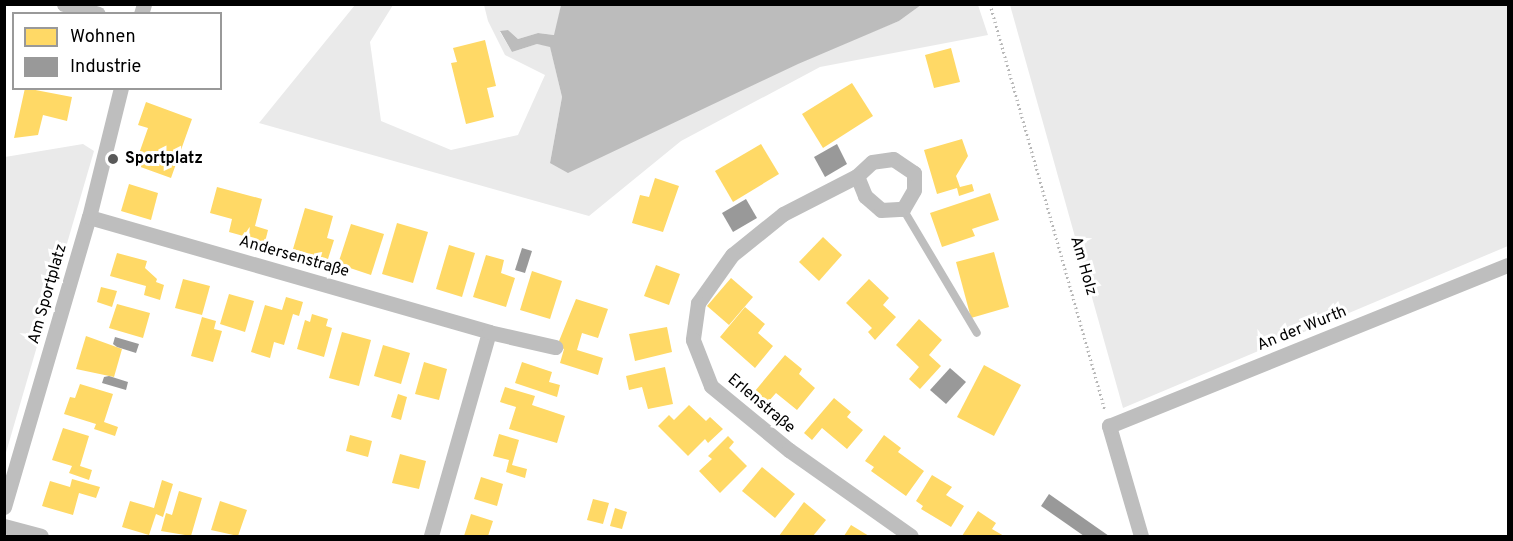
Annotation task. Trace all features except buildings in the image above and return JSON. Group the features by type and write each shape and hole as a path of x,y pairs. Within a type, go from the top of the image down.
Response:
{"street":[{"path":"64,4 91,12"},
{"name":"Am Sportplatz","path":"4,507 89,218 121,90"},
{"name":"Erlenstraße","path":"903,209 914,190 914,173 893,159 872,162 857,176 783,214 732,255 698,303 693,340 711,386 789,450 911,537"},
{"path":"857,176 865,196 881,210 903,209"},
{"name":"Andersenstraße","path":"89,218 489,332 555,347"},
{"name":"An der Wurth","path":"1110,426 1509,265"},
{"path":"431,537 489,332"},
{"path":"1110,426 1141,537"},
{"path":"4,526 40,537"}],"lane":[{"path":"903,209 977,333"}],"path":[{"name":"Am Holz","path":"990,4 1110,426"}],"shaded area":[{"path":"561,4 921,5 899,21 798,64 568,173 550,163 562,97 550,47 537,44 512,52 500,31 508,30 518,39 538,33 554,35"},
{"path":"355,5 393,5 370,42 381,121 451,150 518,135 545,75 505,55 488,21 484,5 561,5 555,35 538,33 518,39 508,30 500,32 512,52 537,44 550,46 562,97 550,163 899,21 921,5 978,5 988,35 820,67 681,141 589,216 259,123"},
{"path":"1010,5 1508,5 1508,246 1123,408"},
{"path":"83,144 94,151 5,456 5,157"}],"place":[{"name":"Sportplatz","path":"113,159"}]}
